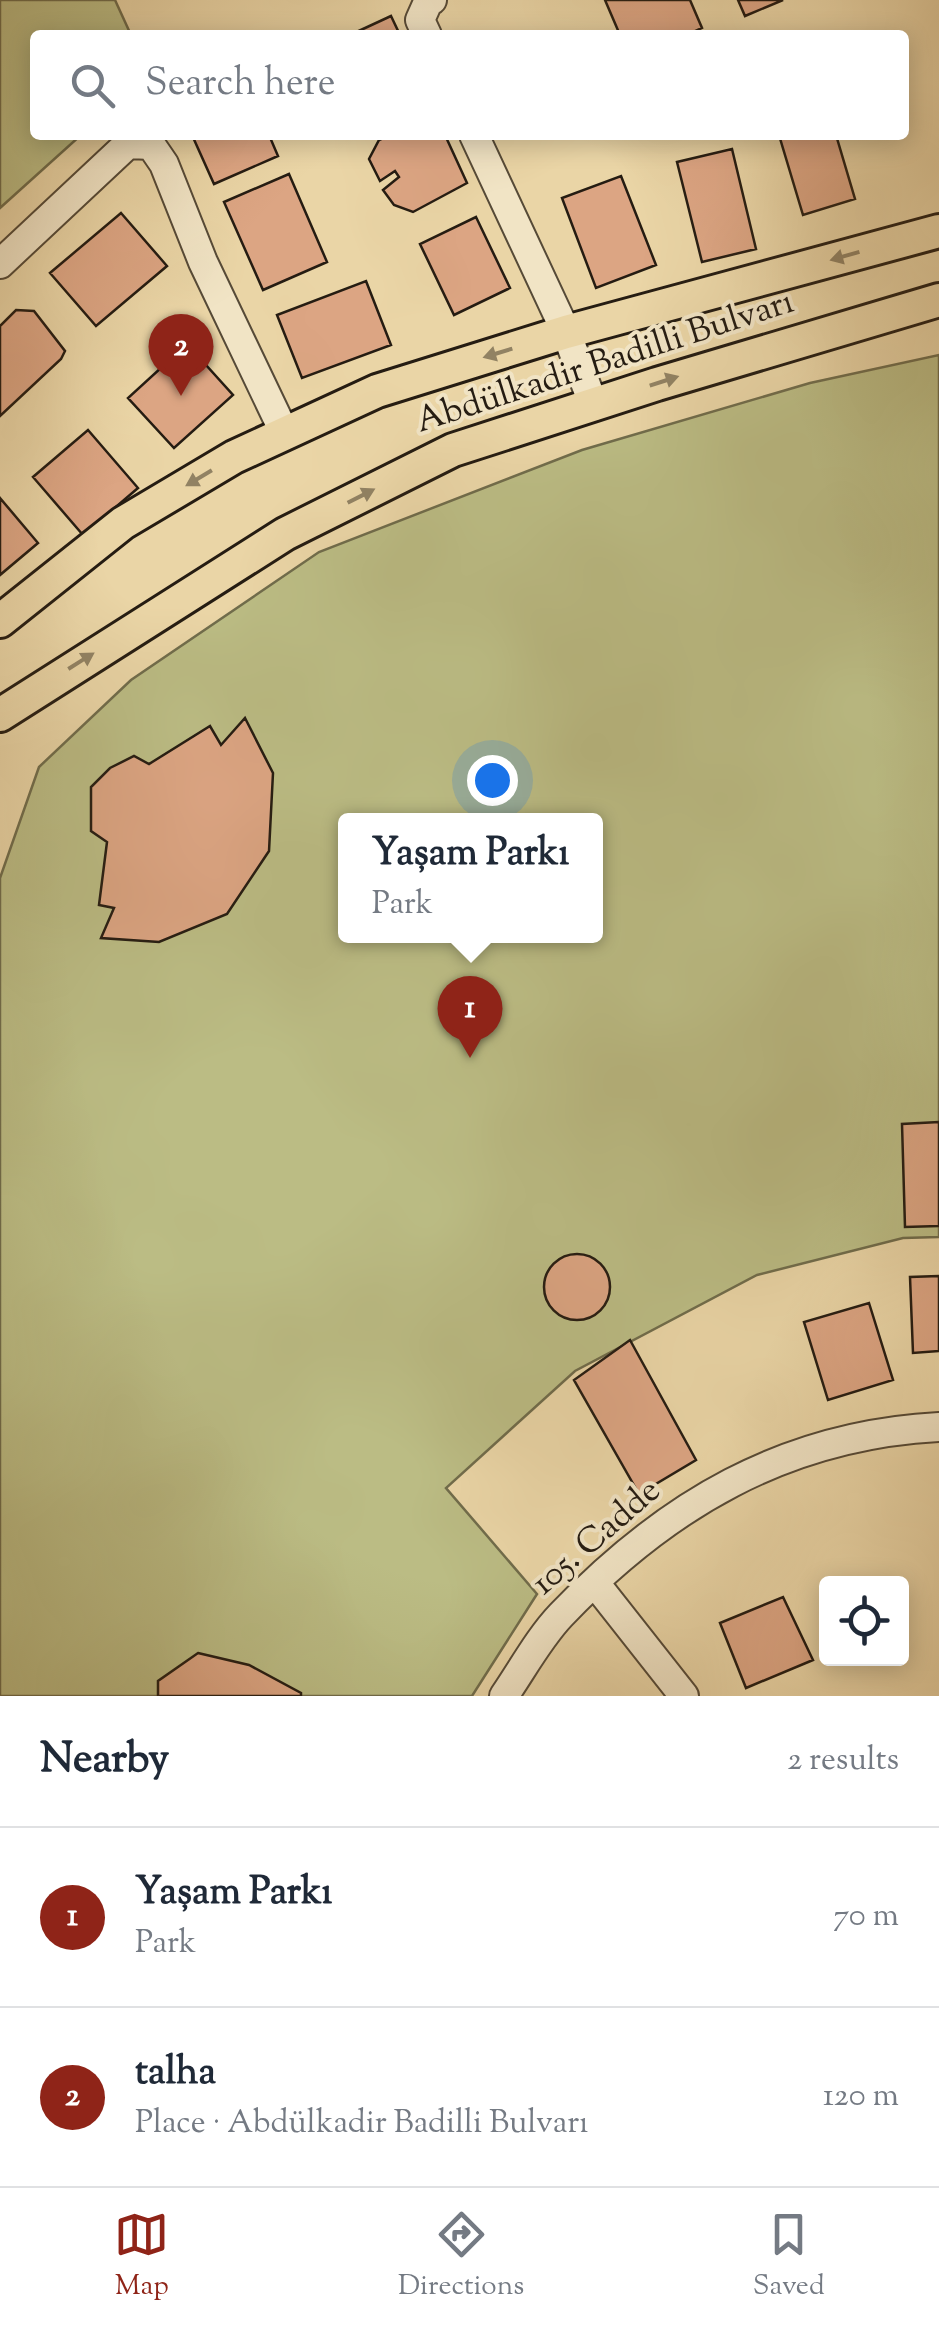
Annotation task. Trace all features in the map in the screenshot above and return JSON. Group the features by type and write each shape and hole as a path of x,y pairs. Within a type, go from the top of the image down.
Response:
{"main road":[{"name":"Abdülkadir Badilli Bulvarı","path":"0,622 124,523 234,457 377,391 566,332 939,231"},
{"name":"Abdülkadir Badilli Bulvarı","path":"6,709 285,534 452,450 939,300"}],"street":[{"path":"425,30 420,20 432,0"},
{"path":"476,140 566,332 594,406"},
{"path":"0,264 128,144 151,145 164,164 204,262 286,434"},
{"path":"0,737 6,709"},
{"name":"105. Cadde","path":"504,1696 558,1617 636,1544 694,1503 771,1462 851,1436 939,1428"},
{"path":"595,1583 684,1696"}],"green space":[{"path":"0,0 115,0 129,30 30,30 30,140 75,140 0,208"},
{"path":"939,355 939,1237 903,1238 757,1275 575,1371 446,1488 537,1594 472,1696 0,1696 0,878 39,767 131,680 319,552 582,450 810,383"}],"building":[{"path":"605,0 690,0 702,28 698,30 618,30"},
{"path":"738,0 783,0 745,16"},
{"path":"391,16 398,30 361,30"},
{"path":"194,140 271,140 278,156 214,184"},
{"path":"379,140 447,140 467,183 413,212 394,205 383,190 399,177 395,171 380,181 369,159"},
{"path":"780,140 837,140 855,199 803,215"},
{"path":"732,149 756,249 702,262 677,162"},
{"path":"289,174 327,262 263,290 224,202"},
{"path":"621,176 656,265 596,288 562,198"},
{"path":"121,213 167,266 96,326 50,273"},
{"path":"476,217 510,288 454,315 420,244"},
{"path":"366,281 391,345 302,378 277,315"},
{"path":"16,310 34,311 65,351 0,416 0,326"},
{"path":"187,344 233,395 174,448 128,398"},
{"path":"88,430 138,488 83,535 33,477"},
{"path":"0,498 38,543 0,575"},
{"path":"245,718 273,773 269,851 227,914 159,942 101,938 114,908 99,905 107,842 91,831 91,787 110,768 134,756 149,764 210,726 221,745"},
{"path":"939,1122 939,1226 905,1227 902,1124"},
{"path":"577,1254 601,1263 610,1287 601,1311 577,1320 553,1311 544,1287 553,1263"},
{"path":"939,1276 939,1351 913,1353 910,1277"},
{"path":"869,1303 893,1380 828,1400 804,1322"},
{"path":"630,1340 696,1460 639,1494 574,1380"},
{"path":"783,1597 813,1660 746,1688 720,1623"},
{"path":"198,1653 249,1665 301,1696 158,1696 158,1681"}],"place":[{"name":"talha","path":"181,396"},
{"name":"Yaşam Parkı","path":"470,1058"}]}
